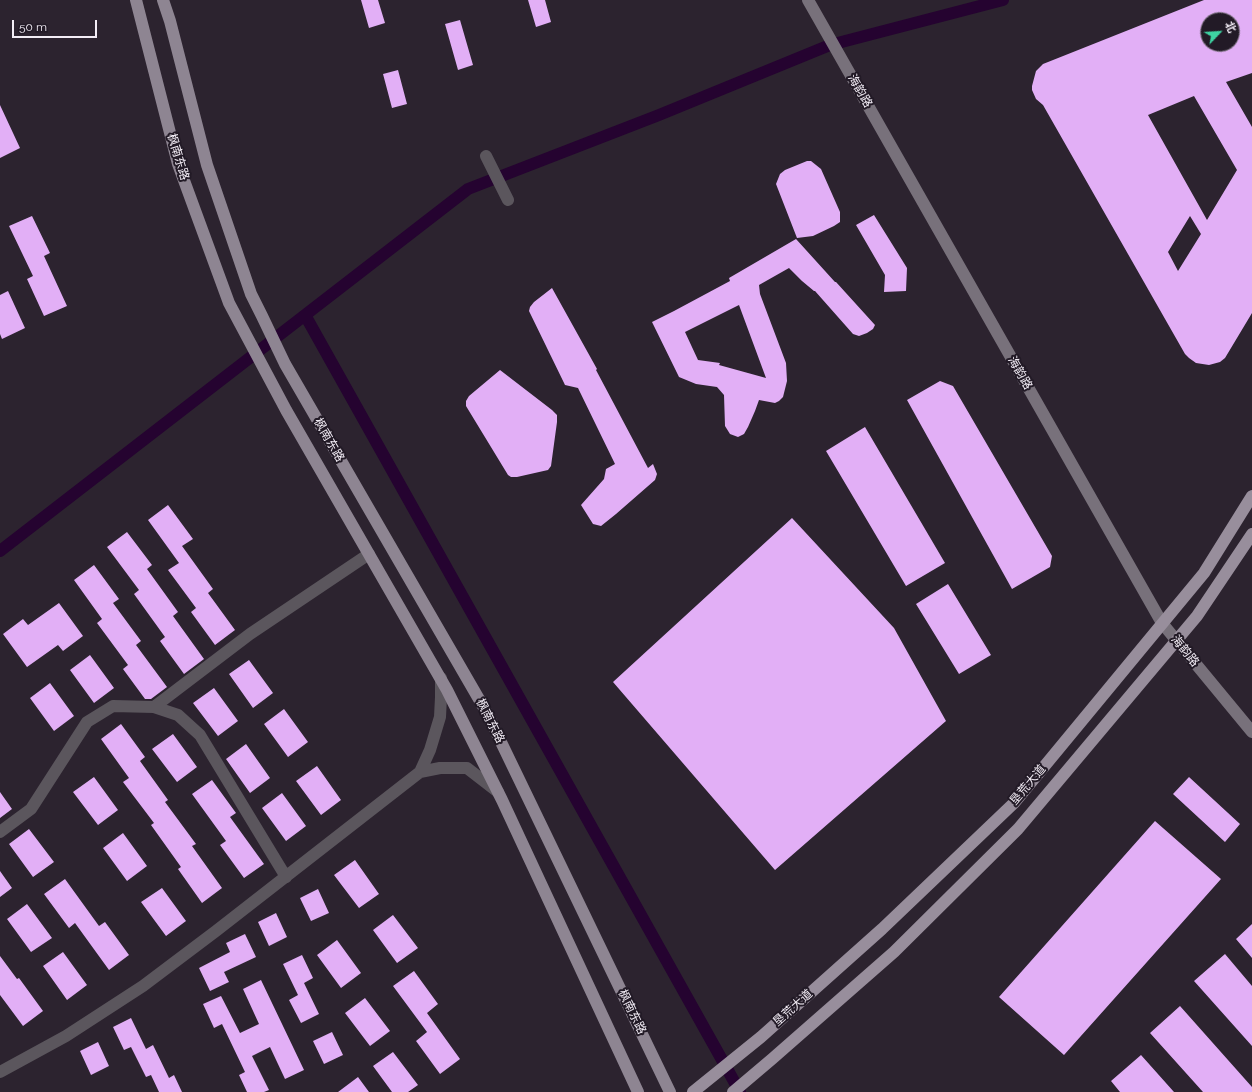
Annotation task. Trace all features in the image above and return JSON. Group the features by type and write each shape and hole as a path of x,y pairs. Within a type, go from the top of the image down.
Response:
{"highway":[{"name":"垦荒大道","path":"693,1092 761,1037 882,929 1014,803 1204,573 1252,496"},
{"name":"垦荒大道","path":"732,1092 894,952 1018,829 1197,616 1252,534"}],"main road":[{"name":"枫南东路","path":"136,0 178,164 229,303 286,410 441,678 498,792 638,1092"},
{"name":"枫南东路","path":"163,0 170,21 207,165 251,294 285,364 487,713 670,1092"},
{"name":"海韵路","path":"808,0 1162,623 1252,732"}],"street":[{"path":"486,156 508,200"},
{"path":"154,707 250,634 369,554"},
{"path":"420,772 430,750 440,717 442,697 441,678"},
{"path":"0,832 31,809 87,722 113,706 154,707 178,715 200,735 286,877"},
{"path":"0,1072 66,1036 143,986 420,772 440,768 467,768 498,792"}],"building":[{"path":"361,0 378,0 385,23 369,28"},
{"path":"528,0 545,0 551,22 536,27"},
{"path":"1204,0 1252,0 1252,73 1226,82 1252,127 1252,313 1225,358 1220,362 1209,365 1196,363 1185,354 1043,105 1036,99 1032,86 1036,71 1043,64","holes":["1194,96 1237,170 1207,220 1148,115","1190,216 1201,234 1178,271 1168,252"]},
{"path":"460,20 473,65 458,70 445,24"},
{"path":"398,70 407,104 392,108 383,74"},
{"path":"0,105 20,148 0,158"},
{"path":"807,161 811,161 821,169 840,212 840,222 813,236 797,238 776,184 780,174 785,170"},
{"path":"874,215 907,268 906,291 884,292 885,275 856,225"},
{"path":"32,216 50,253 44,256 67,306 44,316 27,279 33,276 9,226"},
{"path":"796,239 875,325 873,329 867,333 859,336 853,334 815,291 789,268 759,285 760,294 786,363 787,381 783,397 779,401 775,403 759,400 748,427 744,434 738,437 730,434 725,426 724,395 717,387 696,384 679,377 652,322 730,281 729,278","holes":["739,305 766,378 719,365 720,363 698,360 685,332"]},
{"path":"552,288 597,369 596,370 648,468 653,464 657,474 655,480 601,526 593,524 581,505 604,479 606,469 615,464 578,388 565,385 529,311 534,302"},
{"path":"8,291 25,328 2,339 0,334 0,295"},
{"path":"500,370 557,415 551,466 548,470 517,477 511,477 508,475 466,406 466,401 469,396"},
{"path":"940,381 953,386 1052,556 1050,567 1012,589 907,400"},
{"path":"865,427 945,563 906,586 826,451"},
{"path":"168,505 193,539 182,546 213,589 208,593 235,630 215,645 191,612 196,608 168,570 179,563 148,520"},
{"path":"792,518 894,628 946,721 775,870 613,682"},
{"path":"127,532 152,565 147,569 178,612 173,616 204,659 184,674 160,641 165,637 134,594 139,590 107,547"},
{"path":"94,565 119,599 113,603 141,641 136,645 167,687 151,699 145,699 123,669 128,665 97,623 102,619 74,580"},
{"path":"948,584 991,655 959,674 916,604"},
{"path":"59,603 83,636 63,651 58,645 27,667 3,634 23,619 28,625"},
{"path":"90,655 114,688 94,703 70,670"},
{"path":"249,660 273,693 253,708 229,674"},
{"path":"50,683 74,716 54,731 30,698"},
{"path":"214,688 238,721 218,736 193,703"},
{"path":"284,709 308,742 288,757 264,724"},
{"path":"121,724 145,757 140,761 168,800 165,802 196,844 192,846 222,888 202,903 178,869 181,867 151,825 154,823 123,782 129,778 101,739"},
{"path":"173,734 197,767 177,782 152,749"},
{"path":"246,744 270,778 250,793 226,759"},
{"path":"317,766 341,800 321,815 296,781"},
{"path":"94,777 118,810 98,825 73,792"},
{"path":"1189,777 1240,824 1225,842 1173,794"},
{"path":"212,780 236,813 230,817 264,864 244,878 220,845 226,841 192,794"},
{"path":"0,792 12,809 0,818"},
{"path":"282,793 306,826 286,841 262,808"},
{"path":"1155,821 1221,879 1064,1055 999,997"},
{"path":"29,829 54,862 33,877 9,844"},
{"path":"123,833 147,866 127,881 103,848"},
{"path":"355,860 379,894 359,908 334,875"},
{"path":"0,871 12,888 0,897"},
{"path":"65,879 99,926 105,922 129,955 109,970 75,923 69,928 44,894"},
{"path":"162,888 186,921 166,936 141,902"},
{"path":"318,889 329,913 311,921 300,898"},
{"path":"27,904 52,938 31,952 7,919"},
{"path":"276,913 287,937 269,946 258,922"},
{"path":"393,915 418,948 397,963 373,930"},
{"path":"1252,924 1252,958 1236,939"},
{"path":"245,934 256,957 224,972 229,982 210,991 199,968 230,952 226,943"},
{"path":"337,940 361,973 341,988 317,955"},
{"path":"63,952 87,985 67,1000 43,966"},
{"path":"1225,954 1252,986 1252,1046 1194,981"},
{"path":"302,955 313,978 304,983 319,1014 301,1023 289,1000 298,995 283,964"},
{"path":"0,956 17,979 19,978 43,1011 23,1026 0,995"},
{"path":"414,971 438,1004 427,1013 460,1059 440,1074 416,1041 427,1032 393,986"},
{"path":"261,980 304,1070 285,1079 270,1047 252,1056 269,1090 264,1092 247,1092 239,1075 245,1072 222,1024 214,1028 203,1004 221,996 240,1033 259,1024 243,989"},
{"path":"365,998 390,1031 370,1046 345,1013"},
{"path":"1180,1006 1252,1087 1252,1092 1203,1092 1150,1033"},
{"path":"131,1018 146,1049 153,1045 169,1078 174,1075 182,1092 159,1092 151,1075 146,1077 131,1047 124,1050 113,1027"},
{"path":"332,1032 343,1055 324,1064 313,1041"},
{"path":"98,1042 109,1066 91,1075 80,1051"},
{"path":"393,1052 418,1085 408,1092 392,1092 373,1066"},
{"path":"1141,1055 1174,1092 1120,1092 1111,1081"},
{"path":"358,1077 369,1092 338,1092"}],"waterway":[{"path":"0,551 468,189 659,115 830,45 1003,0"},
{"path":"305,315 740,1092"}]}
